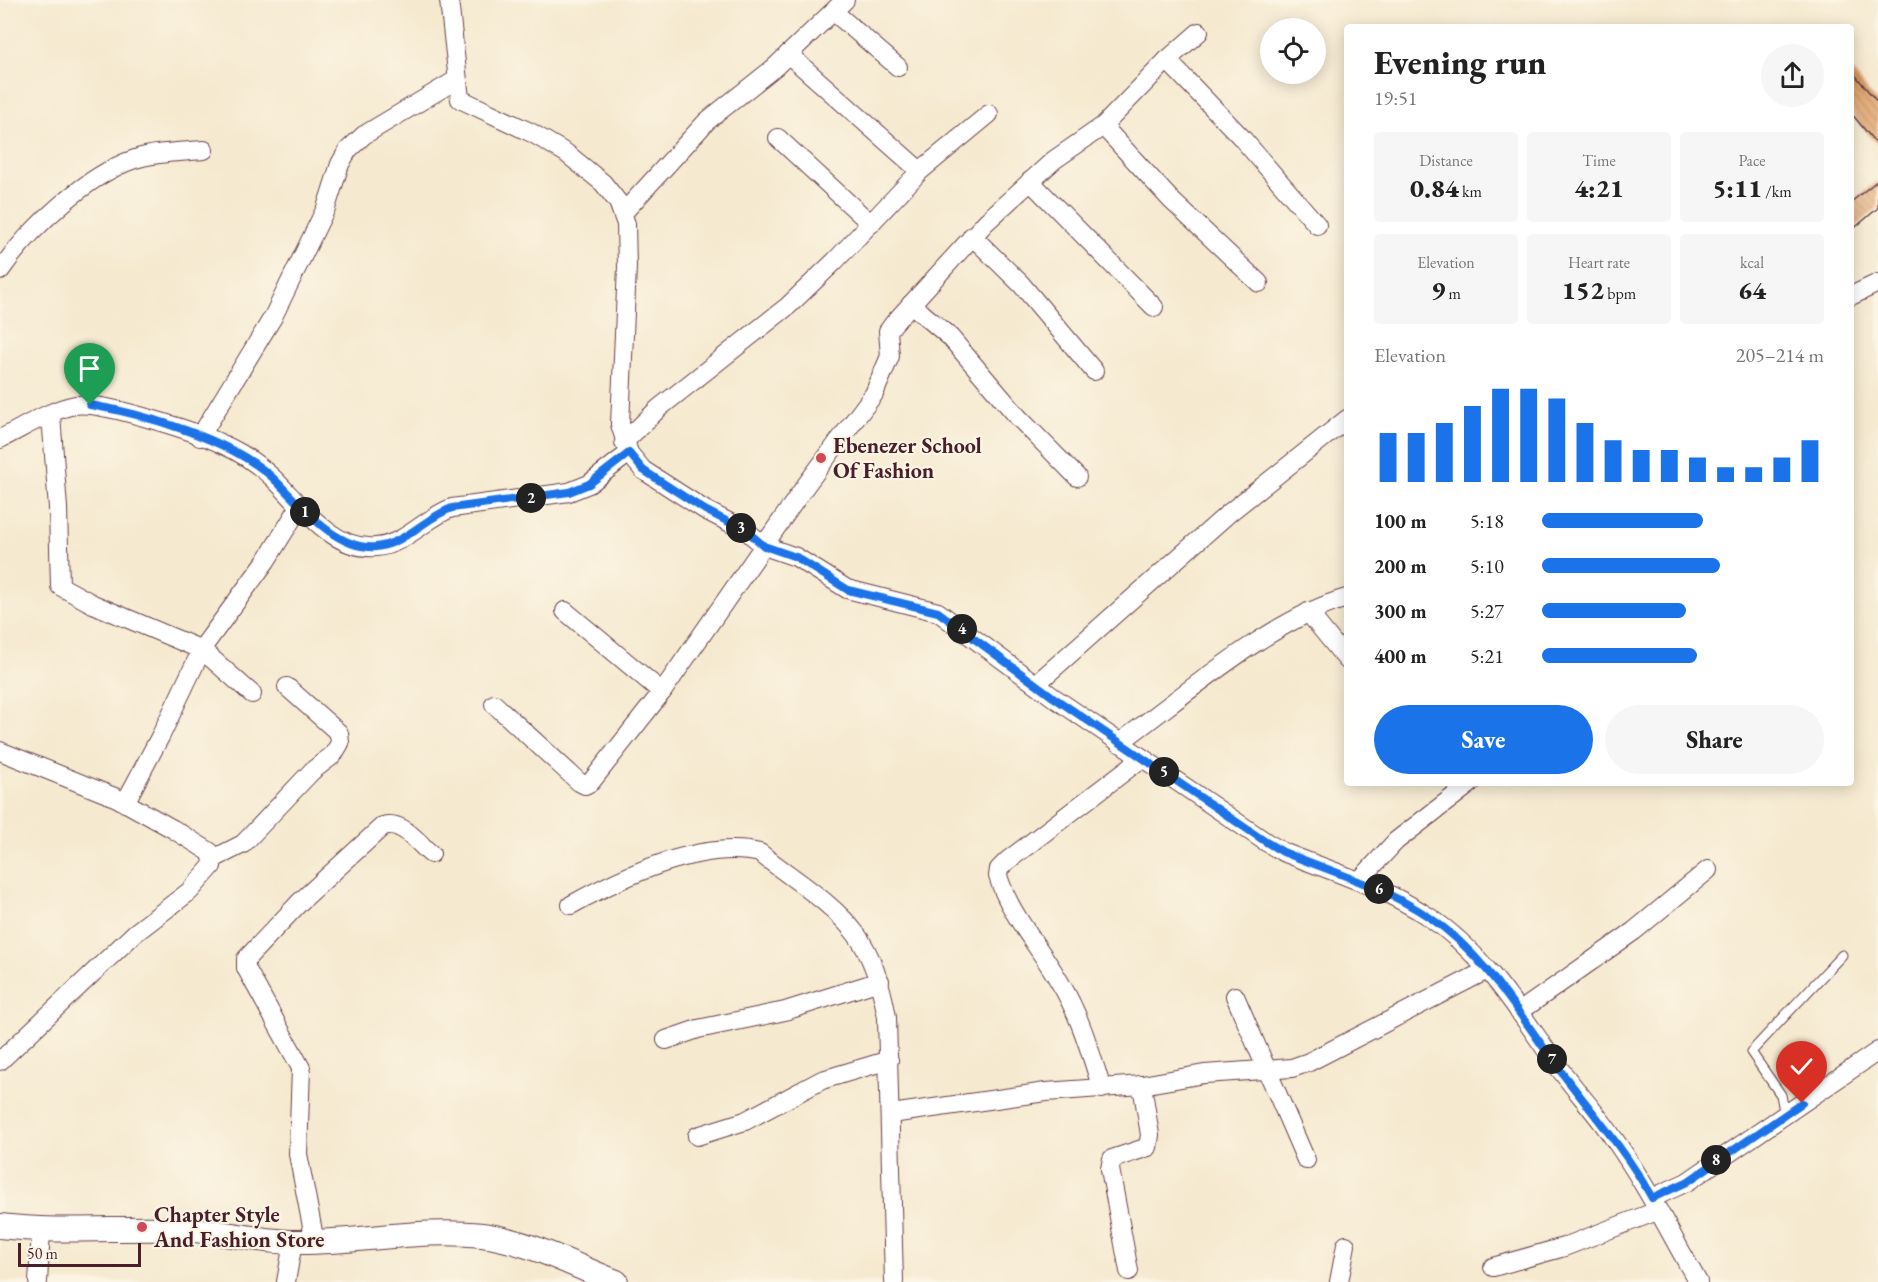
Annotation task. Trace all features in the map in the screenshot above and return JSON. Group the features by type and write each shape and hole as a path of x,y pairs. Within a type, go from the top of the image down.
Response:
{"street":[{"path":"449,0 456,80 460,99 465,104 532,133 566,153 603,183 623,213 627,267 620,424 626,447 643,470 705,510 748,532 764,546 796,557 848,590 938,612 1119,743 1275,847 1396,897 1430,918 1462,942 1487,970 1612,1135 1698,1282"},
{"path":"623,213 707,121 750,88 839,6 898,67"},
{"path":"494,704 585,785 591,782 662,692 874,394 890,356 888,331 972,236 1054,160 1103,126 1167,60 1199,32"},
{"path":"788,54 920,171"},
{"path":"1167,60 1240,137 1317,225"},
{"path":"200,436 273,317 326,208 340,164 348,150 364,135 456,80"},
{"path":"0,439 64,408 90,405 114,409 222,444 250,459 335,535 365,547 376,547 402,538 437,513 452,508 569,492 589,484 626,447 659,408 788,306 871,224 920,171 989,114"},
{"path":"1103,126 1171,200 1259,283"},
{"path":"778,138 871,224"},
{"path":"1,266 45,220 87,185 122,163 138,158 204,150"},
{"path":"1030,181 1154,307"},
{"path":"972,236 1021,284 1094,371"},
{"path":"1854,295 1878,283"},
{"path":"912,304 950,337 1018,417 1077,477"},
{"path":"51,415 58,508 60,586 93,604 202,650 252,694"},
{"path":"1036,684 1229,513 1344,422"},
{"path":"125,803 202,650 266,561 300,506"},
{"path":"1119,743 1280,627 1308,612 1344,599"},
{"path":"565,611 662,692"},
{"path":"1308,612 1344,656"},
{"path":"213,859 243,844 312,771 333,755 340,743 339,733 287,687"},
{"path":"0,751 125,803 210,852 213,859 212,866 190,891 135,933 0,1061"},
{"path":"1102,1089 1078,1014 1058,978 1028,936 998,876 999,869 1007,861 1142,758"},
{"path":"1359,880 1396,841 1467,786"},
{"path":"286,1282 304,1242 298,1154 301,1068 246,968 246,959 300,902 383,826 391,824 401,827 431,854"},
{"path":"571,905 606,885 671,861 732,850 760,853 832,910 857,935 880,981 887,1017 894,1282"},
{"path":"1519,1012 1634,931 1708,870"},
{"path":"891,1113 1047,1092 1102,1089 1204,1074 1264,1068 1292,1068 1309,1062 1487,970"},
{"path":"666,1040 698,1029 785,1011 880,981"},
{"path":"1235,996 1264,1068 1306,1160"},
{"path":"1493,1267 1564,1247 1655,1205 1878,1051"},
{"path":"697,1136 745,1121 822,1080 889,1060"},
{"path":"1129,1271 1110,1169 1112,1159 1148,1147 1150,1135 1142,1084"},
{"path":"0,1226 41,1230 180,1229 304,1242 438,1233 482,1235 517,1242 615,1282"},
{"path":"38,1282 41,1230"},
{"path":"1339,1282 1346,1245"}],"lane":[{"path":"1785,1116 1781,1095 1751,1052 1842,955"}],"building":[{"path":"1854,74 1878,103 1878,146 1854,117"},
{"path":"1878,180 1878,208 1854,228 1854,200"}],"place":[{"name":"Ebenezer School Of Fashion","path":"821,458"},
{"name":"Chapter Style And Fashion Store","path":"142,1227"}],"route":[{"path":"90,405 114,409 222,444 250,459 273,478 309,516 335,535 365,547 386,545 402,538 437,513 452,508 569,492 589,484 629,453 643,470 705,510 748,532 764,546 796,557 848,590 938,612 1114,740 1236,819 1266,842 1283,852 1359,880 1396,897 1430,918 1462,942 1500,986 1559,1068 1612,1135 1652,1198 1687,1182 1802,1103"}]}
